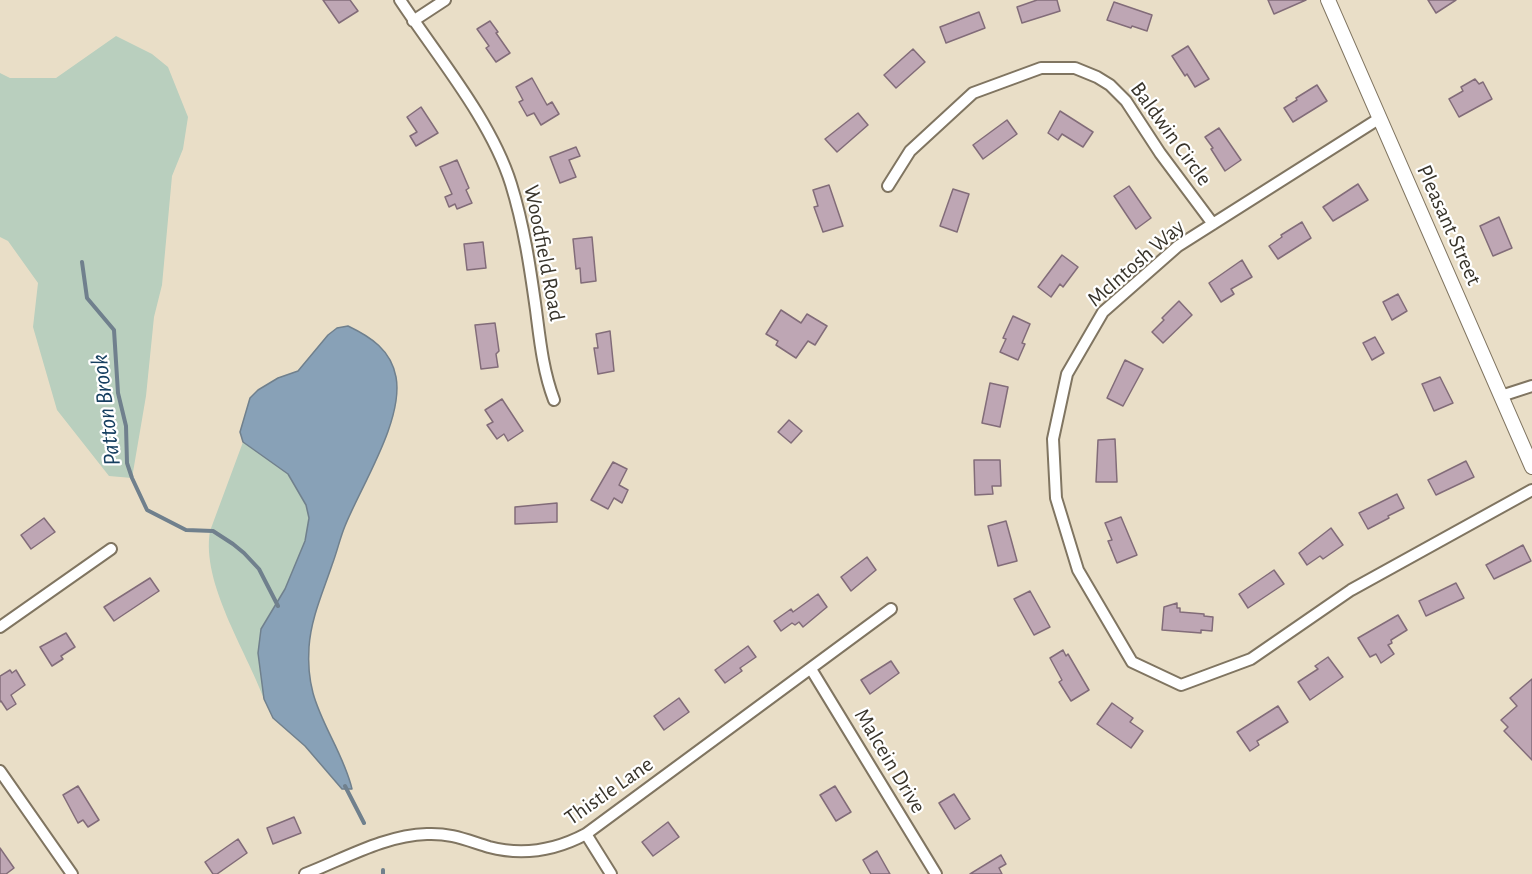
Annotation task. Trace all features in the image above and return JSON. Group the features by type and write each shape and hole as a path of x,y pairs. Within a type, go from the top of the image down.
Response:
{"street":[{"name":"Woodfield Road","path":"400,0 485,128 510,181 527,246 546,378 554,400"},
{"path":"413,21 445,0"},
{"name":"Pleasant Street","path":"1328,0 1532,467"},
{"name":"Baldwin Circle","path":"888,186 910,151 974,93 1041,68 1075,68 1110,85 1126,101 1160,153 1213,224"},
{"name":"McIntosh Way","path":"1380,118 1178,246 1103,312 1067,374 1053,440 1056,498 1078,570 1132,662 1181,685 1251,659 1351,590 1532,490"},
{"path":"1501,396 1532,386"},
{"path":"0,627 111,549"},
{"name":"Thistle Lane","path":"305,874 392,839 411,835 446,834 465,837 508,851 529,852 571,842 586,834 891,609"},
{"name":"Malcein Drive","path":"811,669 936,874"},
{"path":"0,771 72,874"},
{"path":"586,834 611,874"}],"green space":[{"path":"116,36 152,54 168,67 188,117 183,149 172,176 162,285 154,317 146,396 132,478 109,476 57,410 33,327 38,283 8,241 0,237 0,73 10,78 56,78"},
{"path":"243,442 288,474 306,505 309,518 305,541 285,589 261,629 258,653 264,699 218,594 209,551 210,531"}],"water":[{"path":"348,326 372,340 385,352 396,377 397,394 394,413 380,453 343,531 310,636 309,664 313,693 344,764 352,789 342,789 305,746 273,718 264,699 258,653 261,629 285,589 305,541 309,518 306,505 288,474 243,442 240,432 250,398 258,390 278,378 298,371 328,335 337,328"}],"building":[{"path":"323,0 350,0 358,11 339,23"},
{"path":"1037,0 1057,0 1060,11 1022,23 1017,7"},
{"path":"1268,0 1306,0 1274,14"},
{"path":"1428,0 1456,0 1436,13"},
{"path":"1114,2 1152,15 1147,31 1107,20"},
{"path":"979,12 985,28 946,43 940,27"},
{"path":"490,21 510,53 496,62 486,48 489,46 477,29"},
{"path":"1188,46 1209,79 1195,87 1172,56"},
{"path":"913,49 925,62 896,88 884,75"},
{"path":"532,78 547,105 552,102 559,114 541,125 534,113 527,116 519,102 523,100 516,87"},
{"path":"1475,79 1479,84 1483,82 1492,99 1459,117 1449,99 1463,91 1461,87"},
{"path":"1317,85 1327,101 1293,122 1284,108"},
{"path":"421,107 438,133 416,146 410,136 417,132 407,117"},
{"path":"1060,111 1093,132 1083,147 1062,134 1058,140 1048,133"},
{"path":"858,113 868,125 837,152 825,139"},
{"path":"1007,120 1017,134 983,159 973,145"},
{"path":"1219,128 1241,160 1225,171 1205,137"},
{"path":"576,147 580,156 569,160 576,177 560,183 550,157"},
{"path":"457,160 469,188 466,190 472,203 457,209 455,204 449,207 445,197 452,194 440,167"},
{"path":"1358,184 1368,200 1333,221 1323,207"},
{"path":"829,185 843,226 823,232 814,207 818,206 813,190"},
{"path":"1129,186 1151,218 1136,229 1114,196"},
{"path":"953,189 969,194 957,232 940,226"},
{"path":"1499,217 1512,248 1493,256 1480,226"},
{"path":"1302,222 1311,238 1278,259 1269,246 1282,237 1281,235"},
{"path":"592,237 596,281 581,283 580,268 576,269 573,239"},
{"path":"483,242 486,268 467,270 464,244"},
{"path":"1062,255 1078,267 1063,287 1060,284 1051,297 1038,287"},
{"path":"1242,260 1252,277 1231,289 1234,294 1221,302 1209,283"},
{"path":"1398,294 1407,311 1392,320 1383,302"},
{"path":"1179,301 1192,315 1163,343 1152,332"},
{"path":"781,310 801,323 807,314 827,326 815,345 808,341 796,358 776,345 778,341 766,334"},
{"path":"1013,316 1030,324 1018,360 1000,352 1006,339 1003,338"},
{"path":"495,323 499,351 496,354 498,367 481,369 475,325"},
{"path":"610,331 614,371 598,374 594,348 598,348 596,334"},
{"path":"1375,337 1384,353 1372,360 1363,343"},
{"path":"1125,360 1143,369 1123,406 1107,398"},
{"path":"1440,377 1453,403 1434,411 1422,384"},
{"path":"990,383 1008,387 1000,427 982,423"},
{"path":"502,399 523,431 508,441 504,434 497,439 487,425 493,422 485,410"},
{"path":"789,420 802,431 791,443 778,432"},
{"path":"1115,439 1117,482 1096,482 1098,440"},
{"path":"974,460 1000,460 1001,486 992,486 993,494 975,495"},
{"path":"1466,461 1474,477 1436,495 1428,480"},
{"path":"613,462 627,469 619,485 628,490 622,503 614,498 608,509 591,500"},
{"path":"1397,494 1404,508 1368,529 1359,513"},
{"path":"557,503 557,522 515,524 515,507"},
{"path":"1121,517 1137,555 1117,563 1108,541 1112,540 1105,523"},
{"path":"44,518 55,532 31,549 21,535"},
{"path":"1006,521 1017,561 998,566 988,526"},
{"path":"1331,528 1343,545 1323,559 1320,556 1307,565 1299,553"},
{"path":"1523,545 1531,561 1494,579 1486,565"},
{"path":"867,557 876,570 851,591 841,577"},
{"path":"1274,570 1284,584 1248,608 1239,594"},
{"path":"150,578 159,591 114,621 104,607"},
{"path":"1456,583 1464,598 1426,616 1419,601"},
{"path":"1030,591 1050,627 1034,635 1014,599"},
{"path":"818,594 827,607 803,627 799,622 795,625 792,623 781,631 774,621 791,609 793,612"},
{"path":"1177,603 1180,612 1213,617 1212,631 1201,630 1201,633 1162,630 1164,607"},
{"path":"1398,615 1407,630 1391,640 1392,643 1388,645 1394,654 1381,663 1376,654 1370,657 1358,638"},
{"path":"66,633 75,647 61,656 63,659 52,666 40,647"},
{"path":"748,646 756,657 740,668 742,671 725,683 715,670"},
{"path":"1063,650 1066,656 1068,654 1089,690 1071,701 1059,682 1062,680 1050,658"},
{"path":"1328,657 1343,677 1310,700 1298,682 1318,669 1315,666"},
{"path":"891,661 899,673 870,694 861,680"},
{"path":"10,670 12,673 16,670 25,685 11,695 16,704 7,710 0,702 0,676"},
{"path":"1532,679 1532,760 1504,731 1508,727 1501,720 1517,706 1510,698"},
{"path":"679,698 689,712 664,730 654,716"},
{"path":"1112,703 1133,718 1130,722 1143,731 1131,748 1097,724"},
{"path":"1278,706 1288,722 1257,741 1259,745 1250,751 1237,732"},
{"path":"78,786 99,820 88,827 83,820 78,823 63,795"},
{"path":"835,786 851,812 836,821 820,795"},
{"path":"954,794 970,819 955,829 939,803"},
{"path":"294,817 301,833 273,844 267,828"},
{"path":"668,822 679,837 653,856 642,842"},
{"path":"238,839 247,853 217,874 213,874 205,862"},
{"path":"0,848 14,868 6,874 0,874"},
{"path":"877,851 890,874 871,874 863,860"},
{"path":"1001,855 1006,864 999,868 1002,874 970,874"}],"waterway":[{"name":"Patton Brook","path":"82,262 87,298 114,330 118,393 126,426 127,463 147,510 186,530 213,531 233,544 259,569 278,606"},
{"name":"Patton Brook","path":"345,786 364,823"}]}
